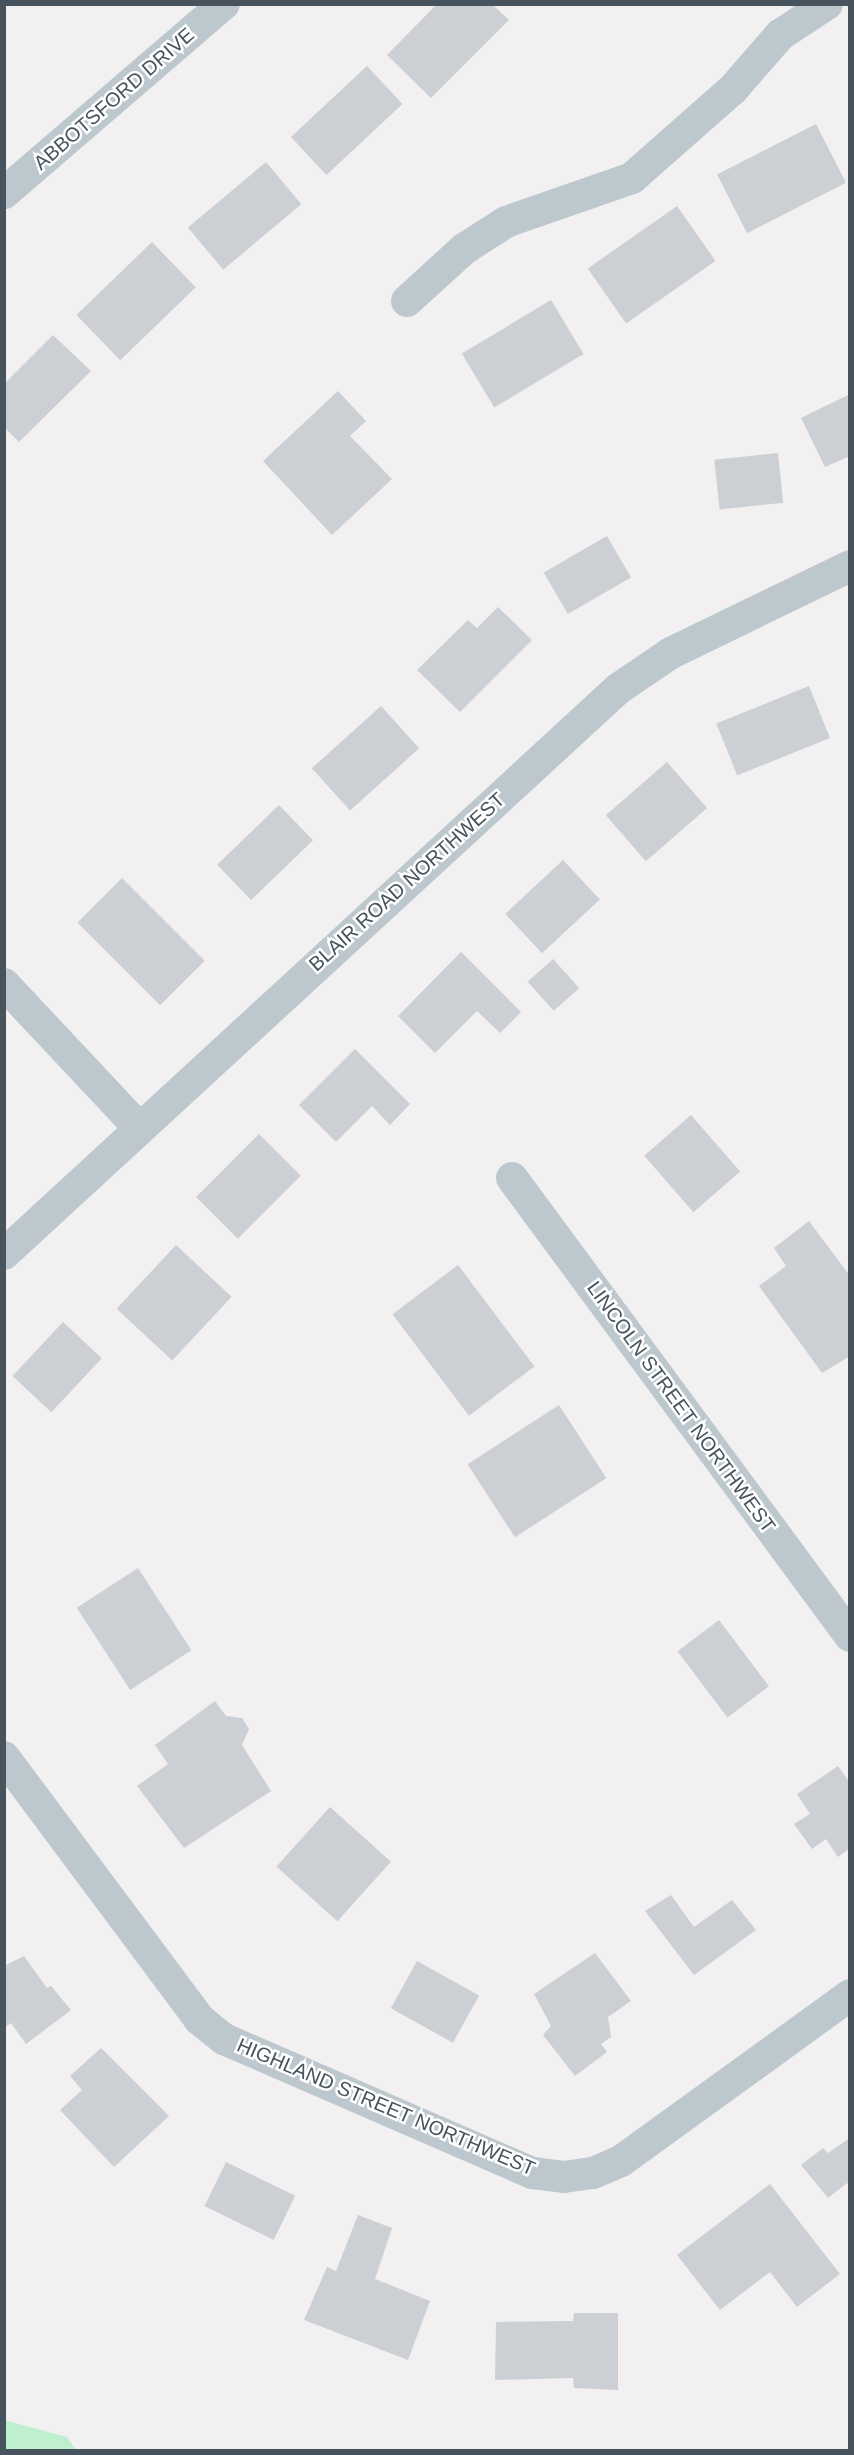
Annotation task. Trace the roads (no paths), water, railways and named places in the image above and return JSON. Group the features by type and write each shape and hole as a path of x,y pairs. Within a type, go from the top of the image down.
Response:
{"street":[{"name":"ABBOTSFORD DRIVE","path":"4,193 224,4"},
{"path":"407,301 464,249 506,222 632,178 733,89 780,35 827,4"},
{"name":"BLAIR ROAD NORTHWEST","path":"4,1254 618,689 670,653 849,566"},
{"path":"4,984 139,1128"},
{"name":"LINCOLN STREET NORTHWEST","path":"512,1178 849,1636"},
{"name":"HIGHLAND STREET NORTHWEST","path":"4,1757 199,2019 224,2038 532,2173 564,2177 593,2173 621,2161 849,1995"}]}
